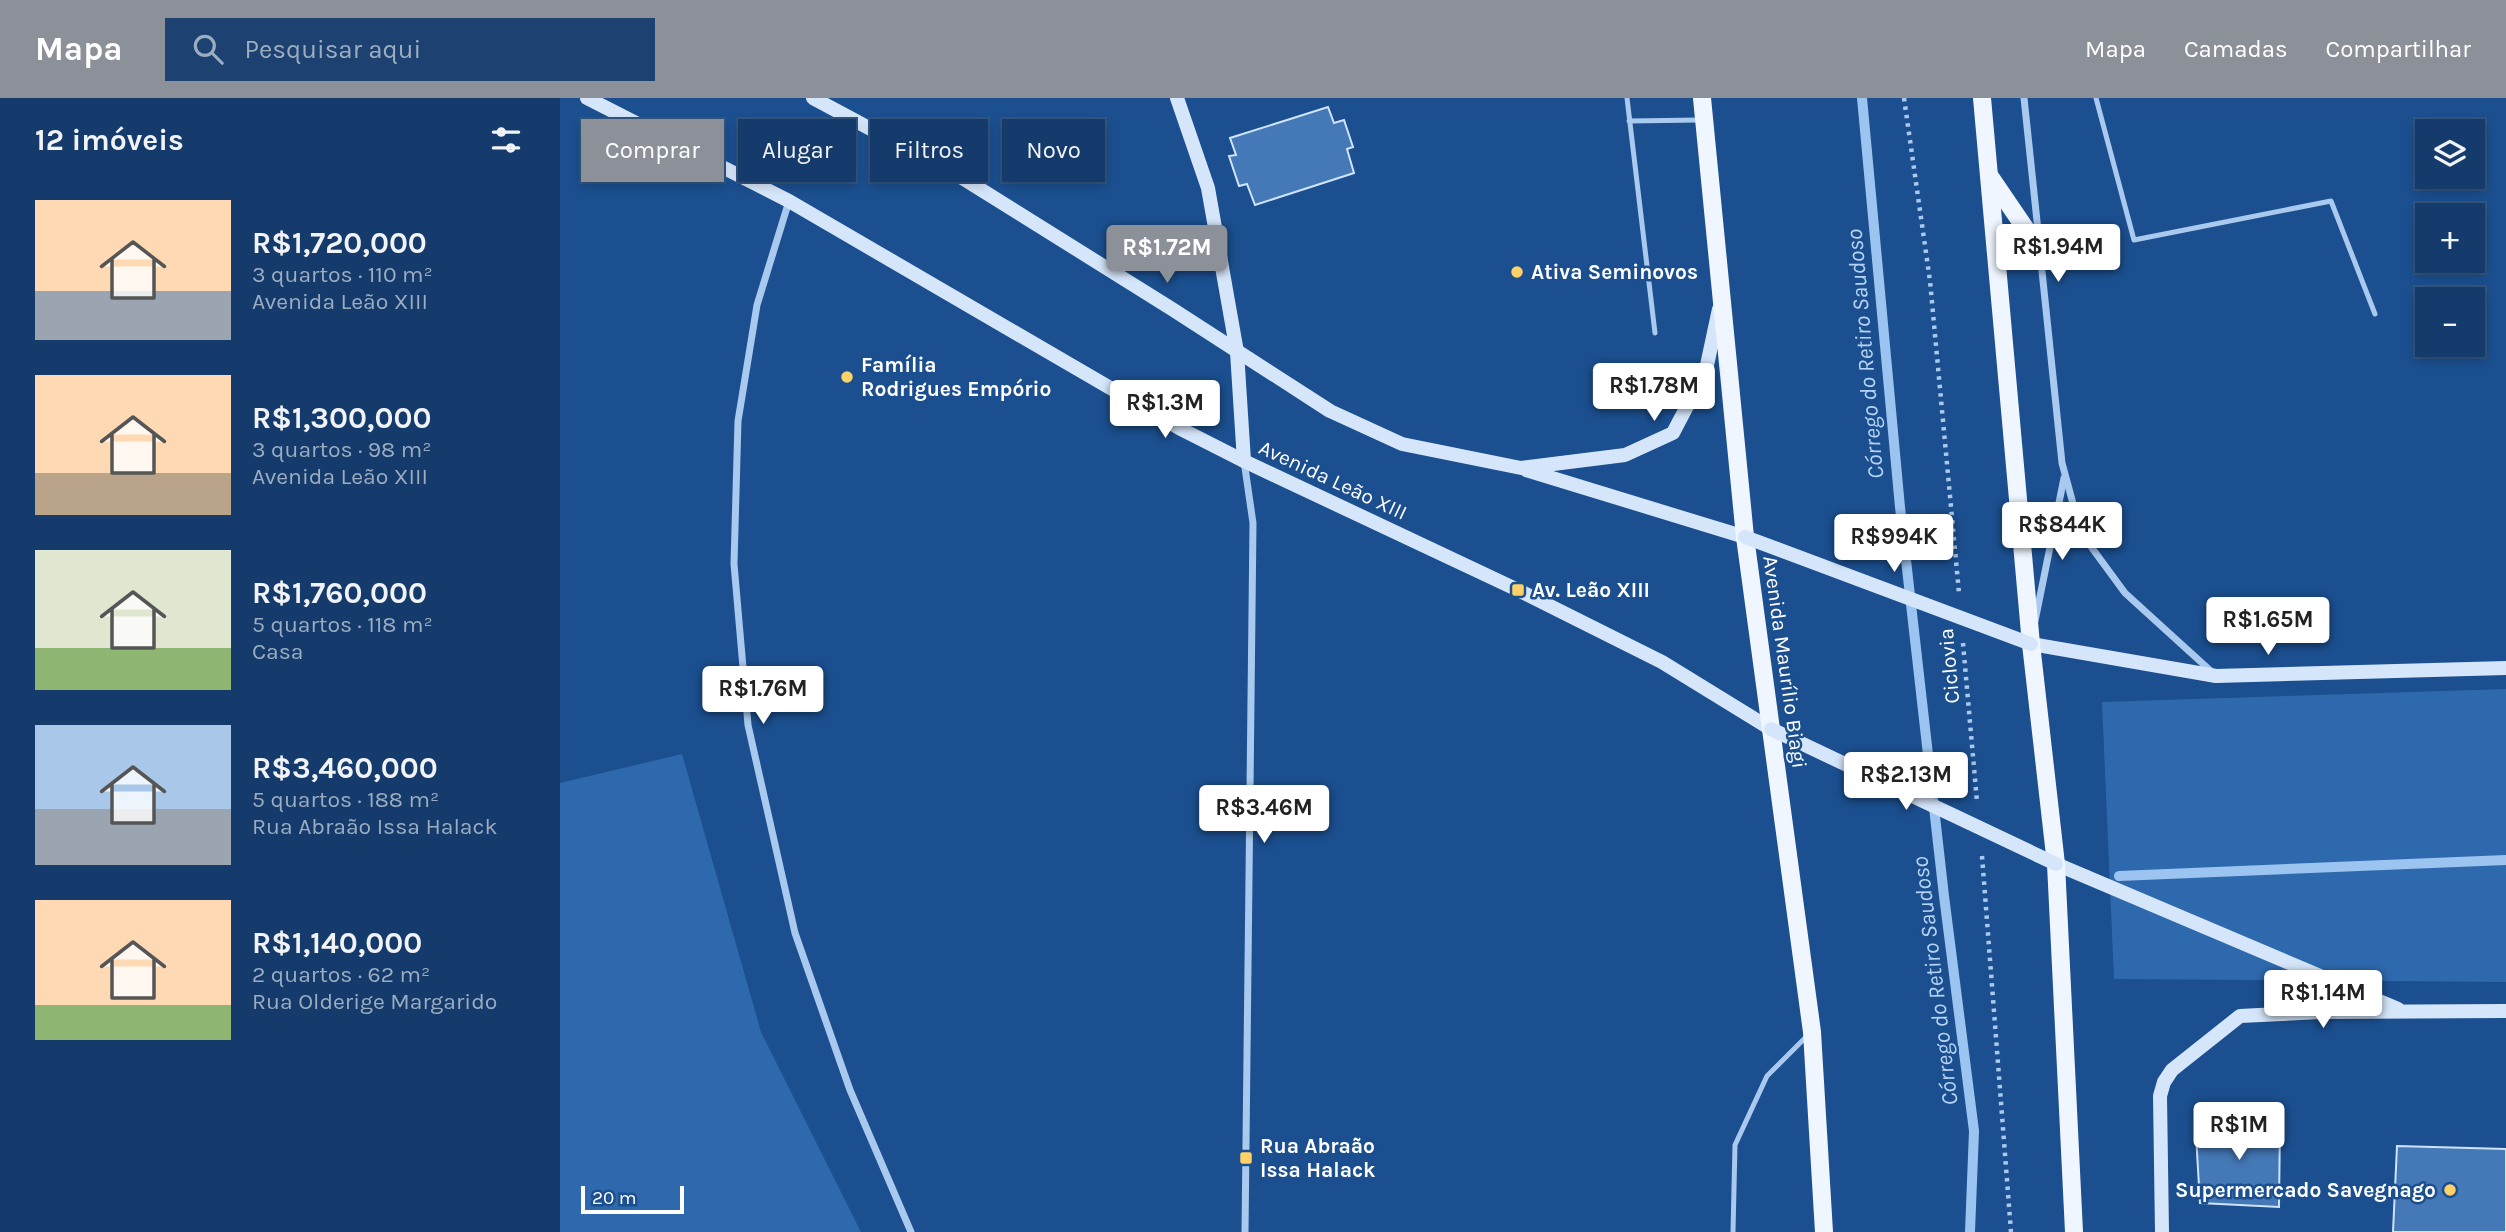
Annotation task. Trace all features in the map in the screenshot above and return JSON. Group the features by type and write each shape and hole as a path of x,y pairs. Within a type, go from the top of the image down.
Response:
{"main road":[{"name":"Avenida Leão XIII","path":"587,98 789,201 1179,428 1662,662 1772,729 2056,864 2406,1012"},
{"path":"813,98 964,179 1330,411 1402,444 1521,468 1745,537 2031,644 2216,676 2506,668"},
{"path":"1177,98 1209,188 1237,352 1244,461"},
{"name":"Avenida Maurílio Biagi","path":"1702,98 1745,537 1812,1031 1824,1232"},
{"path":"1982,98 2031,644 2056,864 2074,1232"},
{"path":"1990,176 2040,250"},
{"path":"1521,468 1625,455 1673,433 1706,370 1721,301"},
{"path":"2162,1232 2160,1096 2164,1082 2172,1070 2240,1016 2321,1012 2506,1011"}],"street":[{"path":"2024,98 2065,474 2081,533 2125,593 2216,676"},
{"path":"789,201 757,305 738,421 734,564 748,724 795,933 850,1090 911,1232"},
{"path":"1244,461 1253,523 1245,1232"},
{"path":"2031,644 2065,474"}],"lane":[{"path":"1627,98 1655,333"},
{"path":"2096,98 2134,240 2332,201 2375,314"},
{"path":"1629,121 1704,119"},
{"path":"1732,1232 1735,1145 1767,1076 1812,1031"}],"path":[{"path":"1904,98 1930,281 1959,595"},
{"name":"Ciclovia","path":"1962,636 1978,810"},
{"path":"1982,850 2011,1232"}],"shaded area":[{"path":"2506,689 2506,982 2114,979 2102,702"},
{"path":"682,754 761,1032 861,1232 560,1232 560,783"}],"building":[{"path":"1328,107 1334,123 1344,120 1353,147 1347,149 1354,173 1255,205 1247,184 1239,186 1229,156 1236,155 1230,138"},
{"path":"2195,1118 2280,1121 2279,1207 2200,1203"},
{"name":"Supermercado Savegnago","path":"2397,1146 2506,1149 2506,1232 2393,1232"}],"waterway":[{"name":"Córrego do Retiro Saudoso","path":"1862,98 1900,507 1944,896 1974,1131 1970,1232"},
{"path":"2119,876 2506,860"}],"place":[{"name":"Ativa Seminovos","path":"1517,272"},
{"name":"Família Rodrigues Empório","path":"847,377"},
{"name":"Av. Leão XIII","path":"1518,590"},
{"name":"Rua Abraão Issa Halack","path":"1246,1158"},
{"name":"Supermercado Savegnago","path":"2450,1190"}]}
